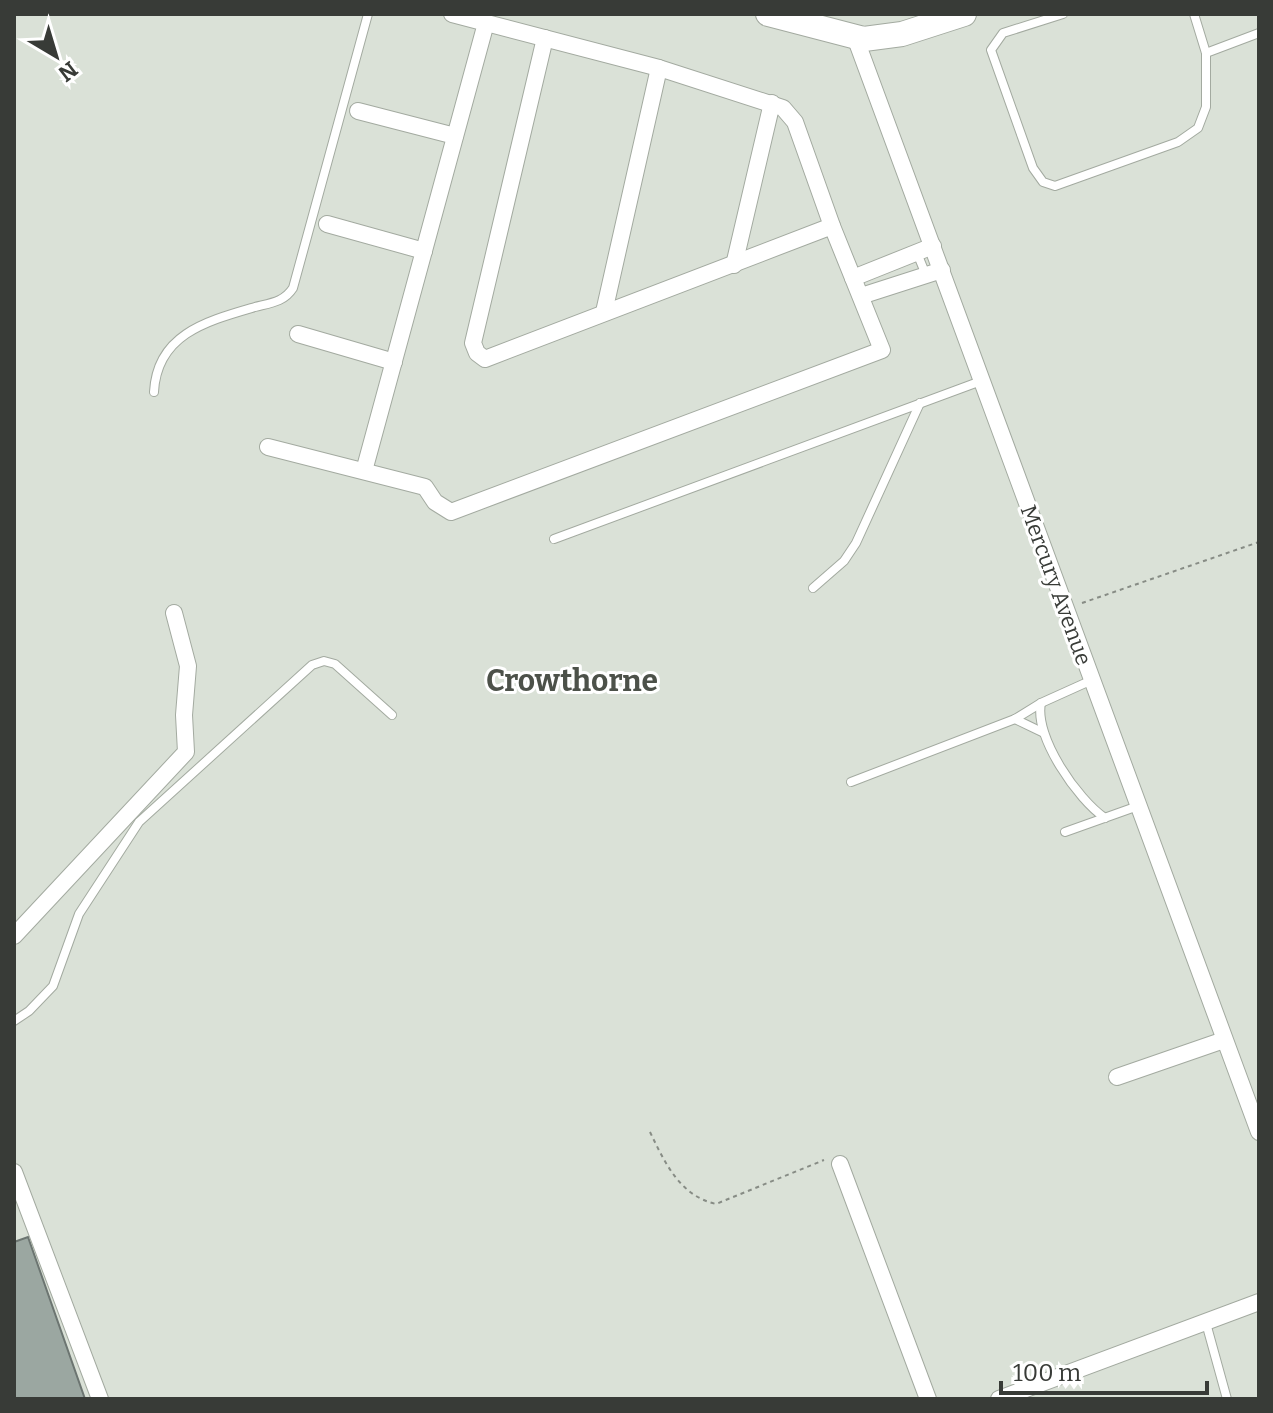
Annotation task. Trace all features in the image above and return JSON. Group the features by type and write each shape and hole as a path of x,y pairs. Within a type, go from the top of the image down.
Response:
{"main road":[{"path":"768,14 855,37 889,37 964,14"}],"street":[{"path":"268,447 425,487 435,502 451,512 882,350 790,114 772,103 659,68 452,14"},
{"path":"364,471 486,23"},
{"name":"Mercury Avenue","path":"855,37 925,250 982,381 1259,1132"},
{"path":"545,38 473,343 477,353 485,359 832,226"},
{"path":"604,312 659,68"},
{"path":"734,265 772,103"},
{"path":"358,111 455,136"},
{"path":"327,224 424,251"},
{"path":"853,278 925,250"},
{"path":"861,296 934,272"},
{"path":"298,334 394,362"},
{"path":"14,936 186,752 184,715 188,666 174,613"},
{"path":"1117,1077 1224,1040"},
{"path":"840,1164 928,1399"},
{"path":"14,1172 100,1399"},
{"path":"999,1399 1030,1394 1259,1302"}],"lane":[{"path":"154,392 157,365 175,341 226,317 283,299 293,288 368,14"},
{"path":"1063,14 1003,33 991,50 1033,168 1048,186 1064,185 1190,136 1205,113 1206,53 1194,14"},
{"path":"1206,53 1259,33"},
{"path":"554,539 982,381"},
{"path":"813,588 844,561 856,543 920,403"},
{"path":"14,1021 29,1011 53,986 79,914 139,822 312,665 324,661 335,664 392,715"},
{"path":"851,782 1015,719 1041,703 1092,680"},
{"path":"1041,703 1044,734 1078,793 1105,818"},
{"path":"1015,719 1044,734"},
{"path":"1065,832 1139,806"},
{"path":"1205,1322 1227,1399"}],"path":[{"path":"1066,609 1259,542"},
{"path":"650,1132 682,1186 704,1202 716,1204 825,1160 840,1164"}],"building":[{"path":"28,1237 85,1399 14,1399 14,1242"}],"district":[{"name":"Crowthorne","path":"572,681"}]}
